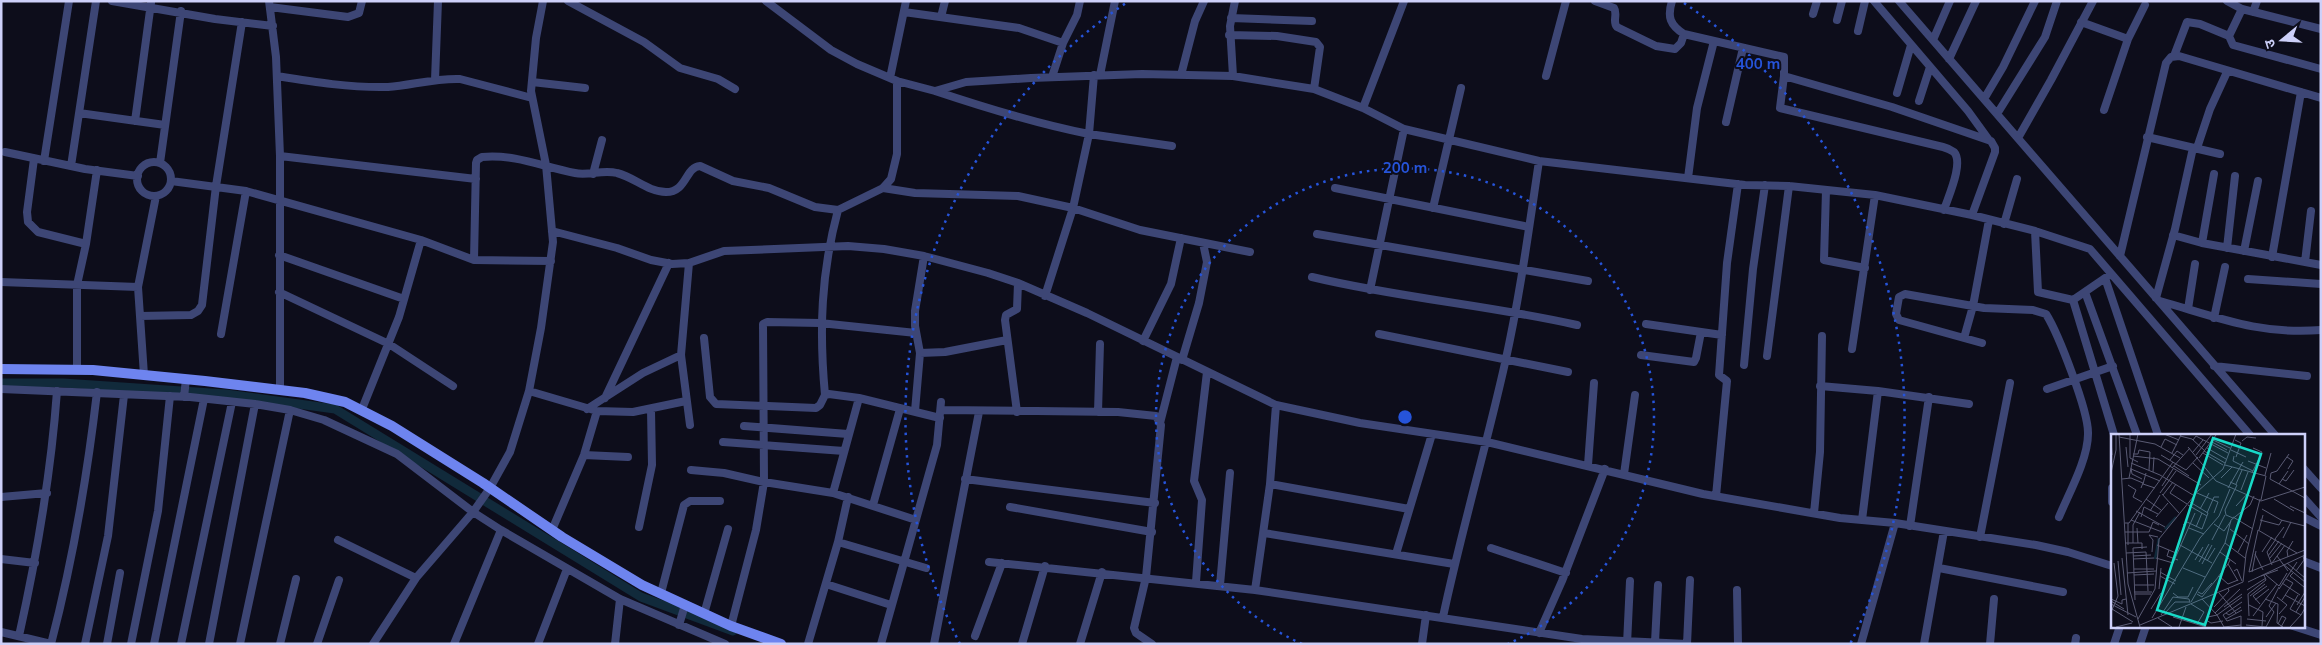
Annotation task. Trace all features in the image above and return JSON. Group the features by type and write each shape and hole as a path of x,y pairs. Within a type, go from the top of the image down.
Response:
{"street":[{"path":"44,161 69,1"},
{"path":"71,166 96,1"},
{"path":"112,1 151,4 181,11 273,26"},
{"path":"280,390 280,156 277,76 270,4 348,17 359,13 362,1"},
{"path":"435,80 438,1"},
{"path":"373,644 416,578 480,504 510,452 529,391 551,261 552,231 546,165 532,98 532,82 543,1"},
{"path":"568,1 644,42 680,68 718,79 735,89"},
{"path":"766,1 831,50 857,64 893,79 990,110 1051,126 1089,134 1172,146"},
{"path":"474,260 477,160 482,157 525,159 575,173 619,173 651,189 669,192 681,186 692,168 700,166 733,181 769,188 803,203 838,210 883,188 891,179 897,159 893,79 906,1"},
{"path":"941,17 945,1"},
{"path":"1052,77 1063,43 1077,15 1080,1"},
{"path":"1045,296 1072,208 1089,134 1097,75 1115,1"},
{"path":"1181,75 1195,21 1204,1"},
{"path":"1233,76 1229,36 1231,18 1236,1"},
{"path":"1363,108 1404,1"},
{"path":"1546,76 1566,1"},
{"path":"1596,1 1614,8 1617,27 1656,46 1674,49 1681,43 1684,34"},
{"path":"1672,1 1669,17 1672,25 1684,34 1785,57 1780,108 1943,147 1954,153 1957,159 1957,169 1944,210"},
{"path":"1813,14 1817,1"},
{"path":"1837,20 1842,1"},
{"path":"1858,31 1865,1"},
{"path":"1874,1 1994,144 1995,152 1972,216"},
{"path":"1933,40 1950,1"},
{"path":"1949,58 1976,1"},
{"path":"1984,99 2003,67 2035,1"},
{"path":"1997,114 2045,37 2057,1"},
{"path":"2018,138 2093,1"},
{"path":"2227,1 2242,10 2321,29"},
{"path":"2253,12 2257,1"},
{"path":"1902,3 2274,434"},
{"path":"135,121 151,4"},
{"path":"2104,110 2128,39 2145,5"},
{"path":"2229,36 2242,10"},
{"path":"160,162 181,11"},
{"path":"904,12 1019,28 1063,43"},
{"path":"1231,18 1312,21"},
{"path":"140,316 191,315 198,311 202,305 216,186 242,22"},
{"path":"2082,22 2128,39"},
{"path":"2120,256 2166,63 2174,56 2187,22 2194,22 2229,36 2233,46 2321,69"},
{"path":"1229,36 1276,36 1316,42 1320,47 1314,89"},
{"path":"1688,178 1697,108 1714,42"},
{"path":"1897,93 1911,45"},
{"path":"1726,122 1743,48"},
{"path":"2174,56 2321,98"},
{"path":"1919,101 1930,67"},
{"path":"2157,299 2195,148 2227,72"},
{"path":"935,91 966,82 1052,77 1097,75 1233,76 1314,89 1363,108 1404,129 1540,161 1738,184 1789,186 1875,195 2035,231 2090,250 2108,276 2249,434"},
{"path":"277,76 370,87 435,80 460,80 532,98"},
{"path":"1784,76 1892,107 1989,140"},
{"path":"532,82 585,88"},
{"path":"1433,208 1461,88"},
{"path":"2272,256 2301,92"},
{"path":"79,113 165,125"},
{"path":"1370,290 1404,129"},
{"path":"2147,137 2220,154"},
{"path":"593,174 602,140"},
{"path":"5,152 71,166 138,176"},
{"path":"280,156 476,179"},
{"path":"34,158 27,212 28,222 38,232 86,244"},
{"path":"1443,618 1454,564 1487,442 1506,360 1540,161"},
{"path":"149,162 160,162 169,169 171,181 166,191 156,196 145,193 141,189 138,176 144,165 149,162"},
{"path":"77,370 77,285 86,244 97,170"},
{"path":"2202,243 2214,174"},
{"path":"2226,248 2235,176"},
{"path":"2004,224 2017,179"},
{"path":"171,181 246,191 421,240 474,260 551,261"},
{"path":"2244,252 2258,182"},
{"path":"1716,496 1727,381 1719,375 1727,264 1738,184"},
{"path":"1744,365 1753,269 1765,185"},
{"path":"1767,356 1789,186"},
{"path":"883,188 915,193 1005,194 1072,208 1140,230 1250,252"},
{"path":"1335,188 1529,227"},
{"path":"1826,190 1824,260 1865,268"},
{"path":"221,334 246,191"},
{"path":"1852,349 1875,195"},
{"path":"144,375 138,287 156,196"},
{"path":"704,338 710,398 713,403 763,407 818,407 825,395 820,323 828,247 838,210"},
{"path":"2305,262 2311,211"},
{"path":"1964,338 1973,306 1989,220"},
{"path":"552,231 669,263 689,263 724,251 828,247 884,249 924,256 1018,283 1087,313 1276,405 1360,423 1487,442 1716,496 2068,552 2111,566"},
{"path":"2035,231 2036,277 2039,293 2073,300 2108,276"},
{"path":"1317,234 1588,281"},
{"path":"2173,235 2244,252 2321,265"},
{"path":"1143,341 1171,284 1181,238"},
{"path":"362,409 389,344 421,240"},
{"path":"1152,644 1136,633 1134,628 1146,577 1152,532 1160,422 1179,359 1199,303 1207,262 1203,243"},
{"path":"280,254 404,299"},
{"path":"915,412 920,353 916,333 916,305 924,256"},
{"path":"605,398 669,263"},
{"path":"689,263 681,355 690,425"},
{"path":"2188,309 2195,264"},
{"path":"2214,318 2224,267"},
{"path":"2108,276 2158,434"},
{"path":"1312,277 1370,290 1515,312 1577,324"},
{"path":"2248,279 2321,284"},
{"path":"1,282 138,287"},
{"path":"1017,412 1007,340 1006,317 1017,309 1018,283"},
{"path":"279,292 389,344 453,386"},
{"path":"2085,292 2137,434"},
{"path":"1982,343 1899,320 1896,314 1901,295 1905,294 2004,310 2033,310 2046,314 2084,408 2088,434 2078,470 2059,517"},
{"path":"2157,299 2214,318 2264,330 2293,332 2321,330"},
{"path":"2073,300 2114,434"},
{"path":"731,626 756,530 764,482 763,324 767,322 820,323 916,333"},
{"path":"1646,324 1722,335"},
{"path":"1641,355 1694,362 1701,332"},
{"path":"1379,334 1568,372"},
{"path":"1814,513 1820,452 1822,336"},
{"path":"920,353 946,352 1007,340"},
{"path":"1098,412 1100,344"},
{"path":"587,409 643,373 681,355"},
{"path":"2047,389 2113,366"},
{"path":"2214,366 2307,376"},
{"path":"1,370 77,370 144,375 326,396 362,409 487,492 523,512 611,568 661,593 682,615 725,644"},
{"path":"1196,582 1202,500 1194,481 1207,372"},
{"path":"184,395 186,381"},
{"path":"1588,465 1594,383"},
{"path":"1980,537 2010,383"},
{"path":"1820,386 1929,397 1969,404"},
{"path":"1,389 97,392 124,395 184,395 290,410 324,420 397,454 473,512 620,599 682,615 704,614 781,644"},
{"path":"19,636 35,563 46,493 57,391"},
{"path":"529,391 597,411 627,412 650,410 686,401"},
{"path":"1862,520 1878,391"},
{"path":"1,632 51,644 78,533 97,392"},
{"path":"85,644 108,536 124,395"},
{"path":"825,395 859,398 915,412 941,410 1151,414 1156,416 1160,422"},
{"path":"1624,474 1635,395"},
{"path":"131,644 158,510 170,396"},
{"path":"1910,526 1929,397"},
{"path":"833,493 859,398"},
{"path":"154,644 204,399"},
{"path":"181,644 232,402"},
{"path":"209,644 255,404"},
{"path":"1255,590 1270,484 1276,405"},
{"path":"873,505 900,409"},
{"path":"240,644 290,410"},
{"path":"639,527 652,465 650,410"},
{"path":"881,644 937,445 941,410"},
{"path":"552,530 584,455 597,411"},
{"path":"934,644 964,479 980,412"},
{"path":"744,426 848,434"},
{"path":"1396,554 1432,434"},
{"path":"723,442 844,451"},
{"path":"584,455 628,457"},
{"path":"1539,633 1566,573 1605,469"},
{"path":"2304,469 2321,488"},
{"path":"691,470 724,473 764,482 833,493 916,520"},
{"path":"1220,585 1230,473"},
{"path":"964,479 1155,504"},
{"path":"1270,484 1410,509"},
{"path":"1,497 46,493"},
{"path":"2304,497 2321,517"},
{"path":"808,644 838,542 848,498"},
{"path":"661,593 684,505 690,501 720,501"},
{"path":"1010,507 1152,532"},
{"path":"2304,518 2321,526"},
{"path":"1861,644 1895,524"},
{"path":"704,614 728,529"},
{"path":"454,644 501,530"},
{"path":"1924,644 1939,568 1944,531"},
{"path":"1264,533 1454,564"},
{"path":"338,540 416,578"},
{"path":"838,542 926,568"},
{"path":"1491,548 1566,573"},
{"path":"1,559 35,563"},
{"path":"2304,561 2321,568"},
{"path":"989,562 1045,566 1220,585 1426,615 1582,641 1687,644 1690,580"},
{"path":"976,636 1002,563"},
{"path":"1022,644 1045,566"},
{"path":"1939,568 2063,592"},
{"path":"538,644 567,569"},
{"path":"1080,644 1102,572"},
{"path":"107,644 120,573"},
{"path":"280,644 296,578"},
{"path":"317,644 339,580"},
{"path":"1627,642 1630,581"},
{"path":"826,584 891,606"},
{"path":"1655,642 1658,585"},
{"path":"1737,590 1738,644"},
{"path":"615,644 620,599"},
{"path":"1990,644 1994,599"},
{"path":"1422,644 1426,615"},
{"path":"2114,644 2119,628"},
{"path":"2140,644 2145,628"},
{"path":"2299,628 2321,635"},
{"path":"1550,644 1551,635"}],"waterway":[{"path":"1,383 63,383 226,394 335,409 641,597 733,631"}]}
